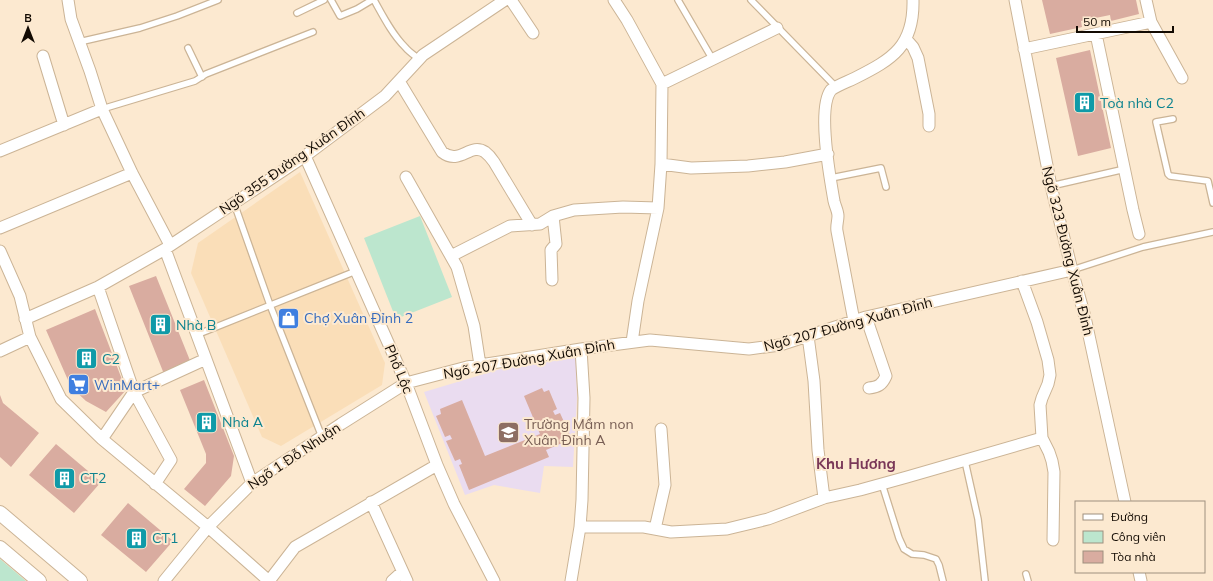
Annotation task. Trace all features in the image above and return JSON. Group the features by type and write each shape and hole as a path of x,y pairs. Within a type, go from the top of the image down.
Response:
{"street":[{"path":"68,0 71,19 102,109 167,247 196,334 252,483"},
{"name":"Ngõ 355 Đường Xuân Đỉnh","path":"25,319 98,287 167,247 305,156 385,96 424,55 505,0"},
{"path":"511,0 533,33"},
{"path":"614,0 627,20 662,84 661,164 658,208 638,301 632,342"},
{"path":"854,321 836,226 838,215 834,202 828,154 825,106 828,94 831,90 872,69 890,58 899,50 911,27 913,0"},
{"name":"Ngõ 323 Đường Xuân Đỉnh","path":"1015,0 1051,186 1085,317 1124,501"},
{"path":"1146,0 1151,22 1182,78"},
{"path":"1024,50 1151,22"},
{"path":"662,84 777,28"},
{"path":"1096,34 1140,234"},
{"path":"906,39 913,47 918,58 929,114 929,126"},
{"path":"43,56 64,125"},
{"path":"399,81 442,152 450,157 478,150 487,153 532,225"},
{"path":"0,150 102,109"},
{"path":"661,164 691,168 748,166 785,162 828,154"},
{"name":"Phố Lộc","path":"305,156 406,383 437,465 454,504 494,581"},
{"path":"0,228 132,173"},
{"path":"406,176 457,267 474,326 480,365"},
{"path":"451,256 510,226 540,224 552,216 574,210 623,207 658,208"},
{"path":"552,216 556,244 550,250 552,280"},
{"path":"0,251 20,296 30,337 61,399 102,439 269,581 295,547 437,465"},
{"name":"Ngõ 207 Đường Xuân Đỉnh","path":"406,383 468,367 581,349 650,340 749,349 780,344 866,317 1072,270"},
{"path":"1022,281 1039,328 1048,360 1050,375 1040,405 1042,438 1049,452 1054,472 1053,540"},
{"path":"98,287 134,392 171,460 155,484"},
{"path":"866,317 886,376 882,383 878,386 868,388"},
{"path":"808,336 814,381 818,450 824,498"},
{"path":"0,351 30,337"},
{"path":"571,581 580,527 582,500 584,398 581,349"},
{"path":"102,439 134,392 206,359"},
{"name":"Ngõ 1 Đỗ Nhuận","path":"164,581 208,528 252,483 406,383"},
{"path":"655,529 665,485 661,428"},
{"path":"580,527 644,527 671,532 727,529 768,519 824,498 882,484 1042,438"},
{"path":"371,502 404,576 392,581"},
{"path":"0,513 80,581"},
{"path":"0,548 39,581"}],"lane":[{"path":"79,42 140,28 177,16 218,0"},
{"path":"297,13 324,0"},
{"path":"331,0 340,16 373,0 397,39 405,48 419,59"},
{"path":"678,0 713,60"},
{"path":"751,0 836,87"},
{"path":"102,109 195,81 313,32"},
{"path":"188,48 202,77"},
{"path":"1173,119 1156,122 1168,174 1170,176 1208,181 1213,203"},
{"path":"831,178 880,168 886,187"},
{"path":"1051,186 1125,169"},
{"path":"234,203 270,305 322,437"},
{"name":"Ngõ 207 Đường Xuân Đỉnh","path":"1072,270 1143,247 1213,232"},
{"path":"196,334 356,271"},
{"path":"965,460 978,519 985,581"},
{"path":"882,484 898,538 904,549 912,554 924,555 936,559 943,581"},
{"path":"1026,574 1028,581"}],"shaded area":[{"name":"Chợ Xuân Đỉnh 2","path":"300,172 385,363 382,385 281,446 262,437 191,273 198,243"},
{"name":"Trường Mầm non Xuân Đỉnh A","path":"576,358 577,398 573,467 544,466 540,493 494,485 465,495 424,392 504,368"}],"green space":[{"path":"420,216 452,297 396,319 364,238"},
{"path":"0,559 26,581 0,581"}],"building":[{"path":"1042,0 1136,0 1139,14 1111,21 1110,15 1081,21 1082,27 1050,34"},
{"name":"Toà nhà C2","path":"1090,50 1111,148 1078,156 1056,58"},
{"name":"Nhà B","path":"156,276 191,363 164,374 129,286"},
{"name":"C2","path":"95,309 126,390 106,412 86,401 71,387 46,330"},
{"name":"Nhà A","path":"204,380 234,456 231,476 205,506 184,489 206,463 206,454 180,390"},
{"path":"542,388 544,392 549,390 557,409 553,411 555,415 560,413 570,435 565,437 567,441 546,450 549,457 469,490 459,465 462,464 460,459 455,461 446,441 452,439 450,435 445,437 436,416 441,414 440,409 462,400 485,456 540,434 524,396"},
{"path":"0,395 3,403 39,433 11,467 0,457"},
{"name":"CT2","path":"56,444 101,482 74,513 29,475"},
{"name":"CT1","path":"128,503 173,541 146,572 101,535"}],"place":[{"name":"Toà nhà C2","path":"1084,103"},
{"name":"Chợ Xuân Đỉnh 2","path":"288,318"},
{"name":"Nhà B","path":"160,325"},
{"name":"C2","path":"86,359"},
{"name":"WinMart+","path":"78,385"},
{"name":"Nhà A","path":"207,422"},
{"name":"Trường Mầm non Xuân Đỉnh A","path":"508,432"},
{"name":"CT2","path":"65,478"},
{"name":"CT1","path":"137,538"}],"district":[{"name":"Khu Hương","path":"856,464"}]}
